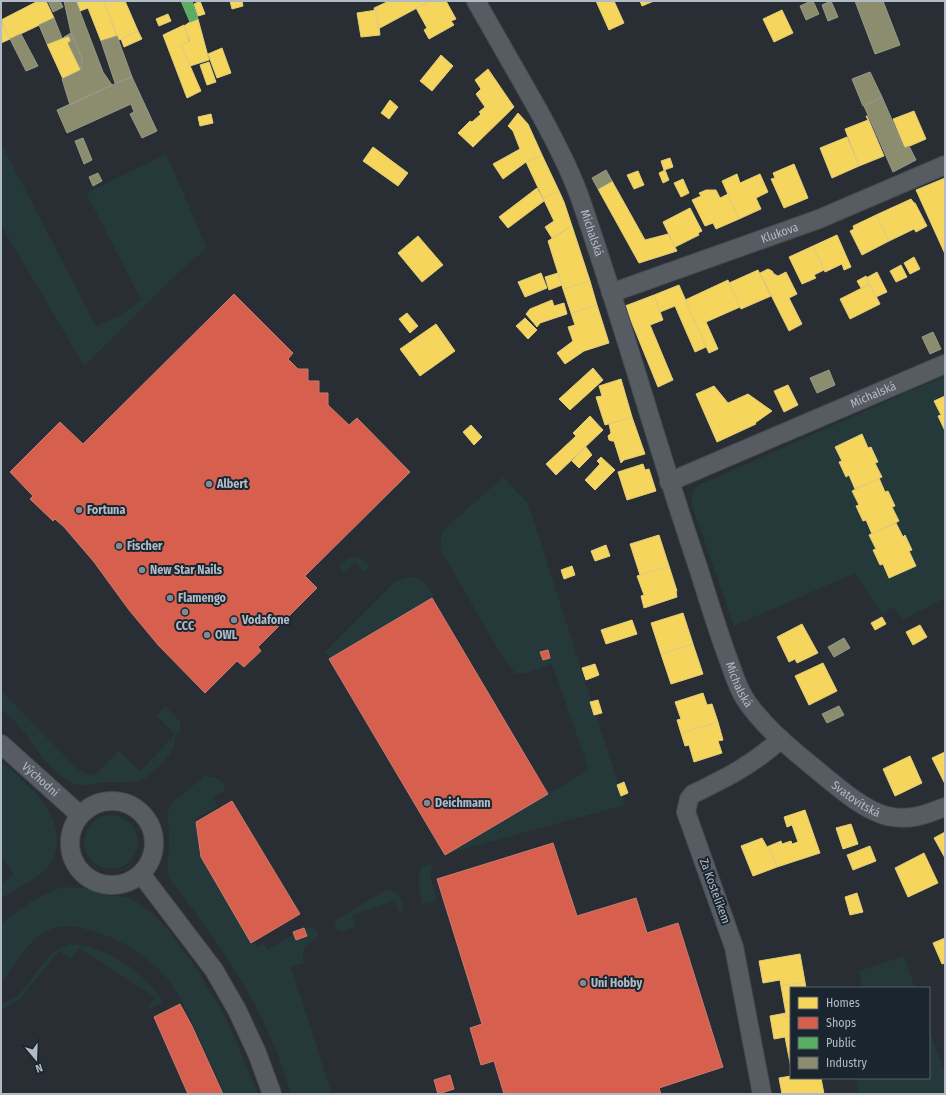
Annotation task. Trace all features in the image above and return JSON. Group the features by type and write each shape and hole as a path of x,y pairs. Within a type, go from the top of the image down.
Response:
{"street":[{"name":"Michalská","path":"476,1 560,152 578,193 611,293 669,482 738,686 745,699 755,712 781,739"},
{"name":"Klukova","path":"611,293 819,220 945,165"},
{"name":"Michalská","path":"669,482 945,364"},
{"name":"Svatovítská","path":"781,739 848,794 876,812 898,817 910,817 921,816 945,807"},
{"name":"Za Kostelíkem","path":"762,1094 734,947 686,812 689,799 693,794 743,769 763,755 781,739"},
{"name":"Východní","path":"1,744 80,815"},
{"path":"103,801 117,801 130,804 141,812 152,828 154,838 152,858 147,866 140,874 130,881 118,884 106,885 94,882 84,875 76,866 69,848 71,830 74,822 80,815 90,806 103,801"},
{"path":"140,874 214,970 237,1010 257,1053 272,1094"}],"shaded area":[{"path":"1,143 96,326 121,315 141,300 86,193 166,154 207,248 179,272 85,365 81,361 1,225"},
{"path":"945,376 945,598 903,620 894,607 882,614 855,573 734,626 691,503 693,490 699,485"},
{"path":"503,477 528,503 625,805 446,854 589,770 552,664 525,673 515,673 504,659 440,548 442,531"},
{"path":"352,557 365,560 369,567 364,572 355,562 344,573 338,566 342,562"},
{"path":"413,577 424,581 430,589 433,597 330,659 325,652 395,582"},
{"path":"1,691 80,771 94,776 119,751 140,771 175,735 156,715 166,706 180,722 180,731 175,736 175,742 168,757 152,773 141,780 136,782 106,782 89,785 72,783 53,769 15,721 1,709"},
{"path":"1,761 30,787 46,807 56,829 57,842 56,851 53,858 49,866 43,872 23,886 1,898 1,884 14,874 1,856"},
{"path":"204,776 221,781 225,790 213,797 218,806 195,819 201,858 252,945 255,943 257,946 263,943 268,950 297,932 315,928 318,934 316,938 304,948 304,963 291,967 332,1094 291,1094 274,1045 252,999 231,963 170,880 167,866 169,809 171,804"},
{"path":"106,815 116,815 130,823 136,832 138,842 136,852 130,861 116,869 106,869 96,864 89,857 84,847 84,837 89,827 96,820"},
{"path":"434,861 430,877 437,900 423,904 419,886 421,868"},
{"path":"63,887 84,888 101,894 129,898 153,914 168,929 198,971 228,1022 258,1094 225,1094 186,1009 170,982 146,958 116,940 82,928 69,926 56,927 37,937 23,953 6,977 1,980 1,924 30,902"},
{"path":"387,889 395,892 401,898 403,906 399,913 395,901 352,915 356,927 341,932 337,930 334,925 336,920"},
{"path":"70,944 103,952 130,966 151,986 163,1003 148,1009 147,1008 155,997 79,948 71,959 59,951 19,1000 1,1009 1,1004 12,999 21,992 41,965 49,957 58,949"},
{"path":"904,956 915,987 862,987 859,971"},
{"path":"930,1031 945,1074 945,1094 859,1094 855,1079 930,1079"}],"building: Homes":[{"path":"38,1 46,1 54,18 10,39 1,20"},
{"path":"76,1 104,1 117,36 101,41 88,8 80,11"},
{"path":"104,1 125,1 138,31 119,40"},
{"path":"200,1 205,14 198,16 194,4"},
{"path":"230,1 242,1 243,6 232,9"},
{"path":"389,1 430,1 378,29 374,8"},
{"path":"430,1 446,1 456,19 451,21 454,25 429,39 424,30 427,28 416,8"},
{"path":"596,1 614,1 624,23 609,30"},
{"path":"640,1 654,1 642,6"},
{"path":"377,10 380,35 361,37 357,13"},
{"path":"782,10 793,33 774,42 763,19"},
{"path":"168,14 171,21 159,26 156,19"},
{"path":"198,19 209,60 190,66 181,45 190,41 184,26"},
{"path":"1,21 10,39 1,43"},
{"path":"184,25 189,41 181,45 201,91 187,98 163,35"},
{"path":"138,31 142,39 124,47 121,39"},
{"path":"69,36 71,41 68,43 81,70 63,79 47,44"},
{"path":"222,48 231,73 217,78 208,54"},
{"path":"441,55 453,66 432,91 420,81"},
{"path":"209,62 216,82 207,85 200,65"},
{"path":"488,69 514,107 473,147 458,133 470,121 472,122 481,114 479,112 485,107 476,94 481,89 475,80"},
{"path":"390,100 398,107 389,119 381,113"},
{"path":"914,111 926,139 905,148 893,119"},
{"path":"518,113 528,124 542,155 526,162 503,179 493,164 520,149 513,131 508,126"},
{"path":"211,114 213,123 200,126 198,117"},
{"path":"867,116 884,156 859,166 845,129 868,120"},
{"path":"847,137 859,166 832,178 820,148"},
{"path":"373,147 408,173 398,186 363,161"},
{"path":"542,155 559,191 543,198 526,162"},
{"path":"670,158 673,167 664,170 661,161"},
{"path":"794,164 808,198 784,208 771,179 775,178 773,173"},
{"path":"665,170 669,180 663,183 659,173"},
{"path":"638,171 644,185 634,189 627,175"},
{"path":"737,174 740,183 760,174 768,192 756,198 761,209 739,219 722,181"},
{"path":"945,178 945,254 916,190"},
{"path":"683,179 689,193 681,197 674,183"},
{"path":"612,181 645,240 668,234 677,251 639,263 598,189"},
{"path":"537,188 544,201 508,228 499,217"},
{"path":"706,190 716,190 720,198 728,194 739,219 716,229 713,223 705,226 692,200 701,196 699,193"},
{"path":"559,191 572,226 552,238 545,227 554,221 543,198"},
{"path":"911,199 915,203 927,226 916,232 914,229 889,241 876,215"},
{"path":"690,208 702,231 698,233 699,235 675,247 663,222"},
{"path":"876,215 889,241 862,255 850,231 854,229 853,226"},
{"path":"572,226 590,281 563,289 548,241"},
{"path":"837,235 851,267 844,270 842,264 825,272 813,246"},
{"path":"418,236 443,265 422,282 398,253"},
{"path":"813,246 824,270 814,275 816,278 802,284 789,257"},
{"path":"914,257 920,269 910,274 904,263"},
{"path":"901,265 907,277 896,282 890,271"},
{"path":"768,269 778,276 786,272 797,294 789,298 802,324 789,331 760,273"},
{"path":"758,270 771,296 741,309 729,283"},
{"path":"877,272 887,292 876,297 866,278"},
{"path":"541,273 547,288 525,297 518,282"},
{"path":"558,273 562,285 549,290 545,277"},
{"path":"866,276 870,284 861,288 857,281"},
{"path":"728,280 740,307 706,322 718,349 709,353 685,300"},
{"path":"590,281 597,305 571,313 563,289"},
{"path":"870,284 880,304 850,319 840,299"},
{"path":"679,285 706,347 695,352 675,306 660,312 654,295"},
{"path":"654,295 663,320 650,325 673,380 658,387 625,306"},
{"path":"552,300 554,306 564,303 567,314 540,323 537,327 526,314 530,309"},
{"path":"597,305 609,343 584,351 565,364 557,353 573,341 568,327 575,325 571,313"},
{"path":"407,313 418,326 410,333 399,319"},
{"path":"525,318 537,330 528,339 516,326"},
{"path":"436,324 455,351 420,376 400,349"},
{"path":"593,368 603,380 570,410 559,399"},
{"path":"621,379 632,417 605,425 596,397 602,396 599,386"},
{"path":"788,385 798,405 784,412 774,391"},
{"path":"714,386 728,403 748,394 772,411 755,423 756,424 717,442 696,394"},
{"path":"945,396 945,431 938,416 941,415 934,401"},
{"path":"590,416 603,430 556,475 546,464 576,436 573,433"},
{"path":"632,417 645,454 624,460 621,463 614,441 609,440 608,436 611,433 609,424"},
{"path":"471,425 482,437 474,445 463,432"},
{"path":"862,434 868,448 871,447 878,462 875,463 882,477 855,489 849,475 846,477 839,462 842,461 835,447"},
{"path":"586,447 592,455 579,468 572,461"},
{"path":"601,457 615,470 595,490 585,480 600,464 597,461"},
{"path":"643,464 645,470 649,469 656,491 627,500 618,472"},
{"path":"879,478 885,492 888,491 895,506 892,507 899,521 872,534 866,520 863,521 856,506 859,505 852,491"},
{"path":"896,523 903,537 905,535 912,550 909,551 916,566 889,578 883,564 880,565 873,550 876,549 869,535"},
{"path":"659,535 669,566 640,575 630,544"},
{"path":"606,545 610,556 595,561 591,551"},
{"path":"572,566 575,575 564,579 561,570"},
{"path":"669,566 677,591 677,597 644,608 641,596 644,595 637,576"},
{"path":"683,613 693,644 661,654 651,623"},
{"path":"882,617 886,624 875,630 871,623"},
{"path":"632,620 637,634 606,644 601,630"},
{"path":"802,624 818,653 797,663 795,659 789,662 777,637"},
{"path":"920,625 927,637 913,645 906,632"},
{"path":"693,644 703,674 671,684 661,654"},
{"path":"823,663 837,691 809,705 795,676"},
{"path":"595,664 599,675 586,680 582,668"},
{"path":"703,693 707,705 712,704 718,722 681,733 677,720 681,719 675,702"},
{"path":"598,700 602,713 594,715 590,702"},
{"path":"718,722 723,740 718,741 722,753 694,762 689,745 685,746 681,733"},
{"path":"945,752 945,784 932,758"},
{"path":"910,756 922,783 895,796 883,769"},
{"path":"624,782 628,793 621,796 617,785"},
{"path":"805,810 820,853 777,867 769,846 781,841 782,844 791,841 792,844 798,842 792,825 787,827 784,817"},
{"path":"851,824 858,844 843,849 836,828"},
{"path":"945,832 945,858 934,838"},
{"path":"762,838 767,847 769,846 777,867 753,876 741,846"},
{"path":"870,846 876,861 853,870 847,855"},
{"path":"924,853 938,883 908,897 895,868"},
{"path":"857,893 863,912 850,915 845,897"},
{"path":"945,938 945,963 942,964 933,943"},
{"path":"800,954 805,982 781,986 780,980 763,983 759,961"},
{"path":"805,982 806,987 790,987 790,1016 783,1017 783,1015 786,1014 781,986"},
{"path":"786,1013 783,1017 790,1016 790,1063 785,1037 774,1039 770,1016"},
{"path":"790,1076 790,1079 821,1079 824,1094 782,1094 779,1078"}],"building: Shops":[{"name":"Albert","path":"234,294 293,353 288,359 298,369 308,369 308,381 319,381 319,393 328,393 328,405 349,425 357,418 410,472 305,576 317,588 258,647 261,651 244,667 237,661 205,693 159,646 129,610 94,562 64,527 55,519 53,521 30,499 33,496 10,472 60,422 83,444"},
{"path":"432,598 548,794 445,855 329,659"},
{"path":"548,650 550,658 543,660 540,652"},
{"path":"232,801 300,914 251,943 201,857 196,822"},
{"name":"Uni Hobby","path":"553,843 577,916 636,898 647,933 678,923 723,1067 659,1088 661,1094 504,1094 494,1061 481,1065 470,1028 482,1024 437,879"},
{"path":"304,928 307,936 296,940 293,932"},
{"path":"180,1004 192,1026 223,1094 188,1094 154,1017"},
{"path":"450,1075 454,1089 438,1094 434,1080"}],"building: Public":[{"path":"181,1 192,1 198,19 190,22"}],"building: Industry":[{"path":"48,1 60,1 63,7 53,12"},
{"path":"64,1 76,1 103,72 112,85 70,105 62,79 81,70 82,59 71,33"},
{"path":"813,1 819,14 806,20 800,6"},
{"path":"831,1 838,17 828,21 822,5"},
{"path":"855,1 883,1 900,45 875,54"},
{"path":"54,18 62,38 47,44 39,25"},
{"path":"71,33 82,59 81,70 68,43 71,41 69,36 64,37"},
{"path":"21,34 38,66 26,71 10,39"},
{"path":"117,36 132,77 115,83 101,41"},
{"path":"870,72 882,97 863,106 852,79"},
{"path":"132,77 157,131 142,138 130,114 134,112 131,104 67,133 57,110"},
{"path":"882,97 902,143 905,148 909,146 916,160 893,172 864,106"},
{"path":"83,138 92,160 84,164 75,141"},
{"path":"606,170 612,181 598,189 592,178"},
{"path":"98,173 102,181 93,186 89,177"},
{"path":"933,332 941,349 930,354 922,337"},
{"path":"829,370 835,385 817,393 810,378"},
{"path":"844,638 850,648 834,657 828,647"},
{"path":"839,706 844,715 827,723 822,714"}],"place":[{"name":"Albert","path":"209,484"},
{"name":"Fortuna","path":"79,510"},
{"name":"Fischer","path":"119,546"},
{"name":"New Star Nails","path":"142,570"},
{"name":"Flamengo","path":"170,598"},
{"name":"CCC","path":"185,612"},
{"name":"Vodafone","path":"234,620"},
{"name":"OWL","path":"207,635"},
{"name":"Deichmann","path":"427,803"},
{"name":"Uni Hobby","path":"583,983"}]}
